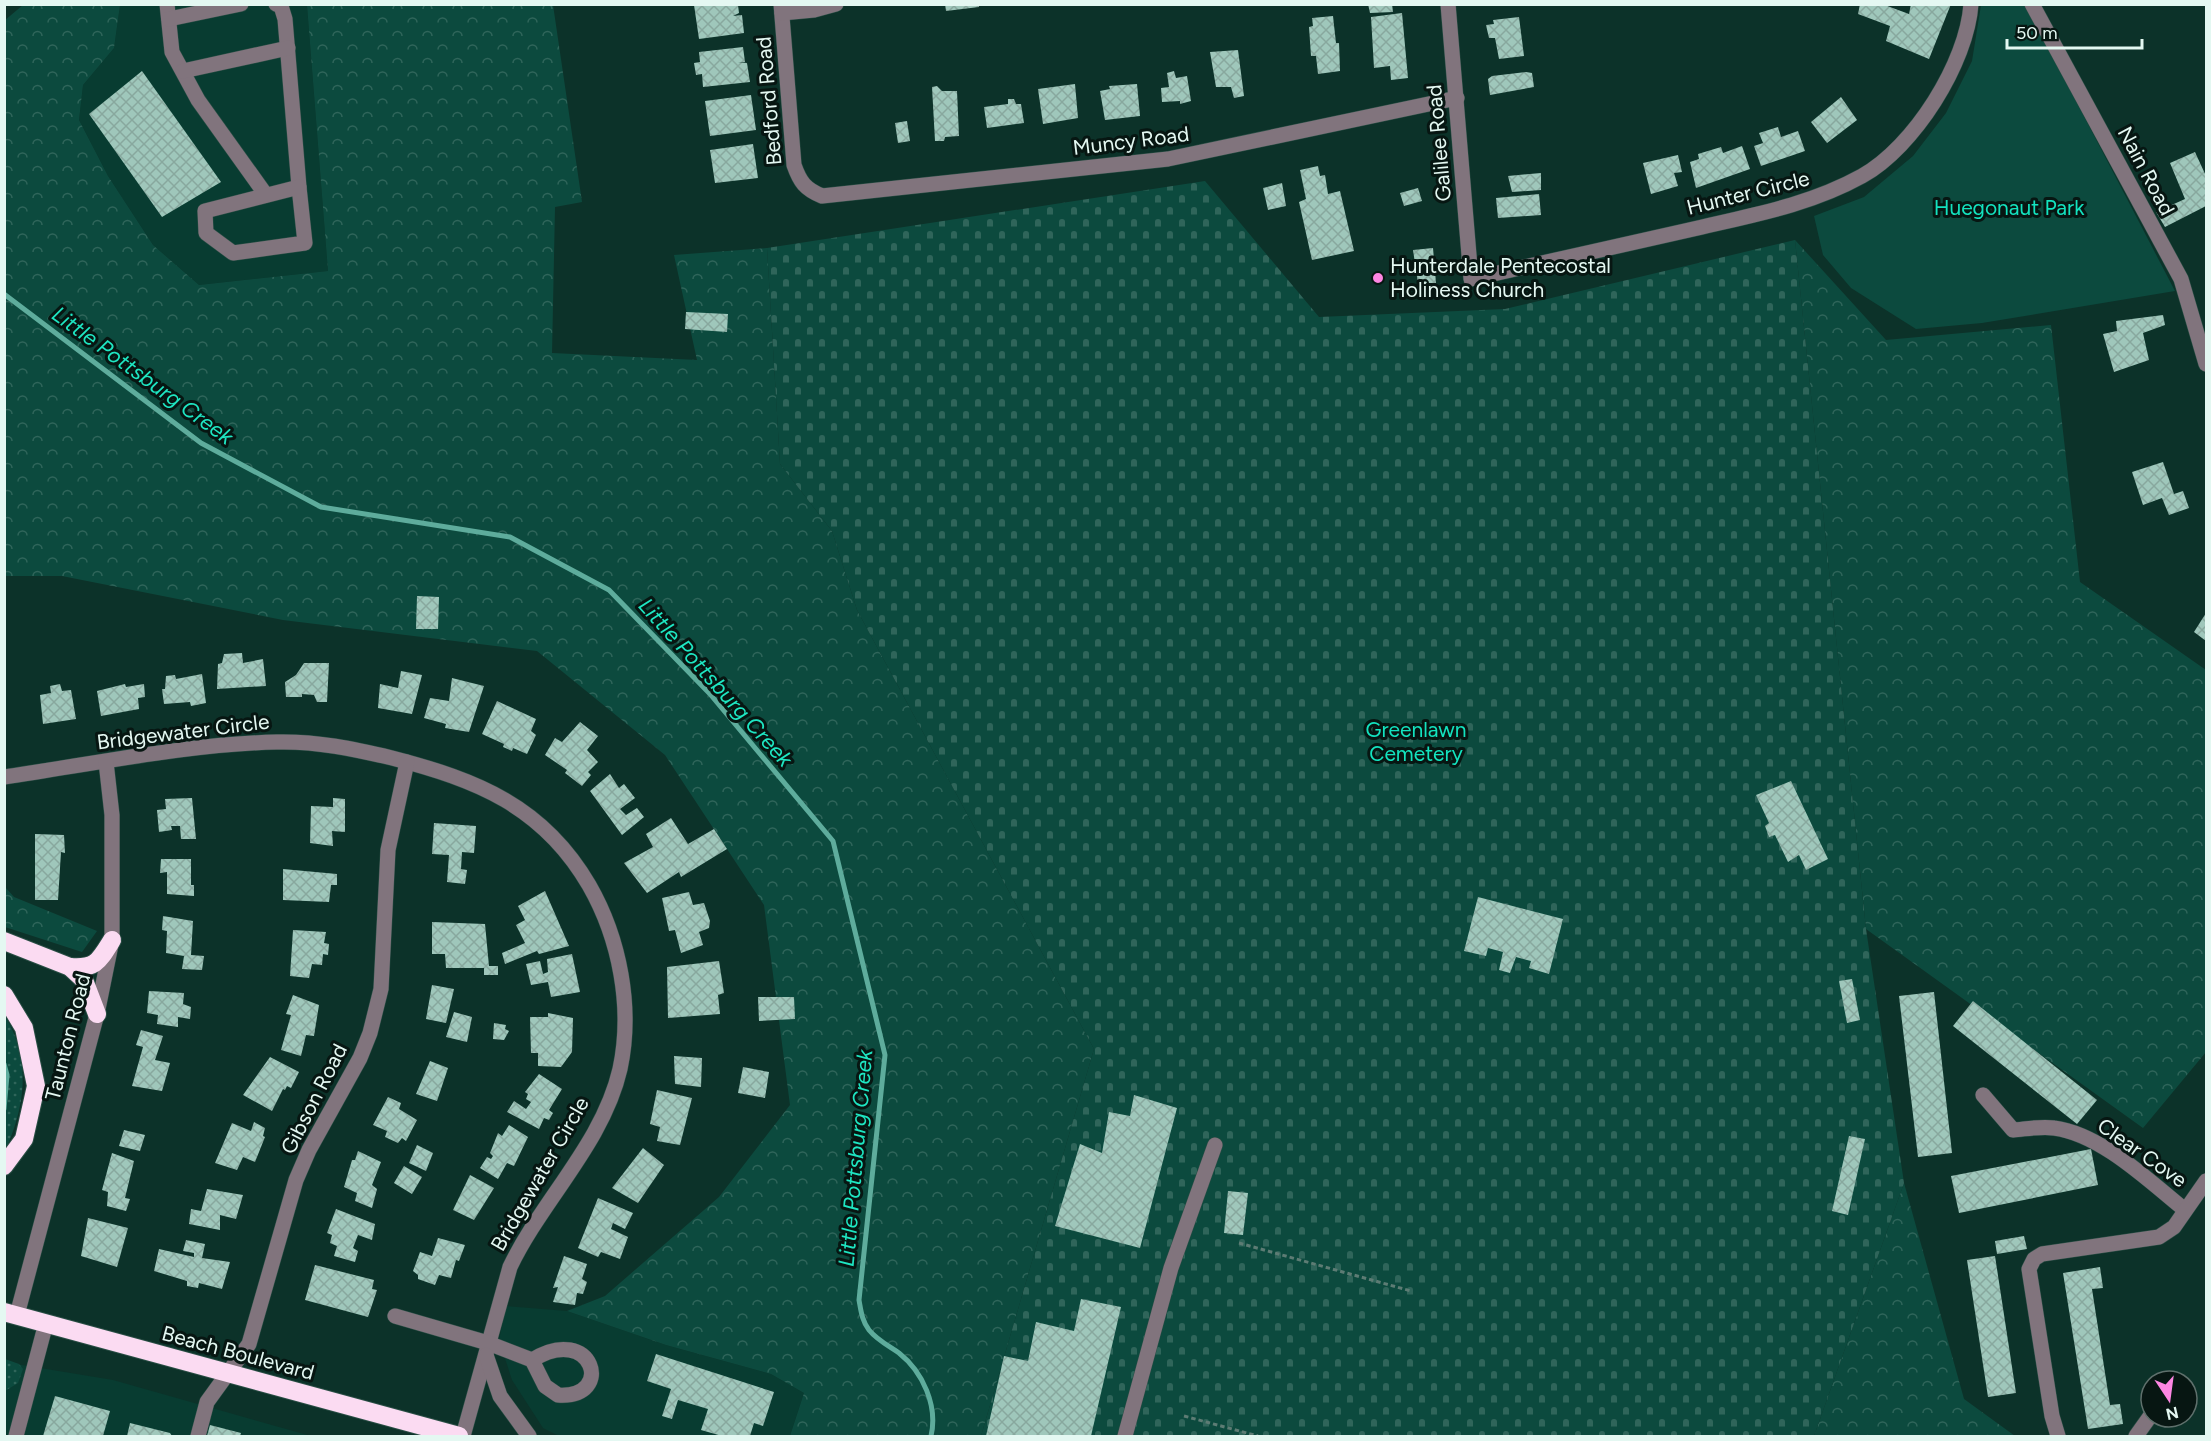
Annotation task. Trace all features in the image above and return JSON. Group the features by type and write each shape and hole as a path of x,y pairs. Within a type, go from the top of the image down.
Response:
{"highway":[{"path":"4,941 70,967 86,968 98,962 112,940"},
{"path":"70,967 84,980 97,1014"},
{"path":"4,995 24,1028 36,1086 24,1139 4,1166"},
{"name":"Beach Boulevard","path":"9,1315 46,1323 461,1437"}],"street":[{"path":"241,4 168,12 172,52 198,99 266,195"},
{"path":"276,4 281,6 285,19 298,187 305,243 233,253 206,232 205,211 298,187"},
{"path":"782,9 814,10 836,4"},
{"name":"Galilee Road","path":"1448,4 1471,279"},
{"name":"Hunter Circle","path":"1471,279 1796,205 1864,175 1893,151 1934,104 1961,51 1970,21 1971,4"},
{"name":"Nain Road","path":"2032,4 2181,279 2206,364"},
{"name":"Bedford Road","path":"782,9 794,165 799,180 807,190"},
{"path":"183,71 288,48"},
{"name":"Muncy Road","path":"807,190 822,196 838,196 1168,159 1456,98"},
{"name":"Bridgewater Circle","path":"4,777 223,746 278,742 340,745 450,773 500,795 529,814 553,835 577,863 597,897 610,927 619,963 624,1038 619,1071 590,1138 513,1259 461,1437"},
{"name":"Taunton Road","path":"9,1315 97,1014 112,940 112,815 106,762"},
{"name":"Gibson Road","path":"198,1437 207,1402 249,1344 296,1180 309,1150 360,1058 377,1009 381,989 385,872 407,762"},
{"name":"Clear Cove","path":"1983,1095 2013,1130 2052,1127 2079,1134 2097,1143 2186,1210"},
{"path":"1125,1437 1171,1268 1215,1145"},
{"path":"2058,1437 2052,1416 2028,1269 2034,1259 2042,1254 2159,1237 2174,1227 2206,1181"},
{"path":"395,1316 487,1349 532,1360"},
{"path":"16,1437 46,1323"},
{"path":"487,1349 500,1396 529,1437"}],"path":[{"path":"1239,1243 1412,1291"},
{"path":"1185,1416 1258,1437"}],"shaded area":[{"path":"120,5 307,5 328,271 199,285 153,245 108,176 79,120 83,85 114,48"},
{"path":"506,1306 567,1311 666,1345 771,1374 804,1393 790,1436 559,1436 543,1428 512,1380 499,1340"},
{"path":"4,1362 113,1380 311,1436 5,1436"}],"green space":[{"path":"23,5 120,5 114,48 83,85 79,120 108,176 153,245 199,285 328,271 307,5 553,5 582,202 555,207 552,353 697,360 674,255 767,248 780,464 832,531 857,610 1094,1049 981,1436 790,1436 804,1393 771,1374 666,1345 567,1311 605,1296 719,1197 790,1105 764,905 665,755 537,651 283,620 62,576 5,576 4,21"},
{"name":"Huegonaut Park","path":"1981,5 2026,5 2175,291 1982,323 1916,329 1851,288 1823,255 1814,216 1864,197 1913,156 1946,113 1972,61"},
{"name":"Greenlawn Cemetery","path":"1205,181 1319,317 1505,309 1795,240 1866,929 1904,1183 1814,1436 981,1436 1094,1049 857,610 832,531 780,464 767,248"},
{"path":"1795,240 1886,340 2051,325 2080,582 2206,670 2206,1052 2143,1128 1866,929"},
{"path":"5,887 14,897 97,931 82,952 5,927"},
{"path":"5,1016 19,1049 23,1084 17,1118 5,1151"},
{"path":"1904,1183 1964,1399 2015,1436 1814,1436"},
{"path":"5,1359 19,1364 23,1369 18,1383 5,1391"}],"building":[{"path":"945,4 979,4 979,7 946,11"},
{"path":"1368,4 1392,4 1393,12 1370,13"},
{"path":"1860,4 1882,4 1909,14 1911,4 1951,4 1929,59 1886,41 1890,26 1858,14"},
{"path":"694,5 738,5 739,13 733,16 742,15 744,33 699,39"},
{"path":"1402,13 1408,78 1391,80 1390,66 1374,68 1371,17"},
{"path":"1333,16 1336,43 1339,43 1340,71 1318,74 1316,56 1311,56 1309,27 1313,26 1312,18"},
{"path":"1519,17 1524,56 1499,59 1495,38 1489,38 1486,25 1494,24 1493,20"},
{"path":"743,47 745,62 738,62 747,63 750,82 703,87 702,74 696,75 694,63 700,62 699,52"},
{"path":"1238,50 1244,96 1234,98 1231,87 1216,87 1210,52"},
{"path":"142,71 221,182 162,217 89,114"},
{"path":"1174,71 1176,78 1187,76 1191,101 1180,104 1180,101 1162,102 1161,88 1169,87 1167,73"},
{"path":"1532,73 1534,87 1490,95 1488,79 1492,76"},
{"path":"1075,84 1078,118 1043,124 1038,89"},
{"path":"1137,84 1140,116 1105,120 1100,91 1110,89 1109,86"},
{"path":"937,86 942,91 957,91 959,136 945,137 944,141 935,141 932,87"},
{"path":"751,95 756,130 710,136 705,101"},
{"path":"1841,97 1857,120 1827,143 1811,122"},
{"path":"1008,99 1014,99 1016,104 1021,104 1024,123 987,128 984,107 1008,104"},
{"path":"907,121 910,141 898,143 895,123"},
{"path":"1778,127 1781,137 1798,131 1805,151 1761,166 1754,146 1763,143 1759,133"},
{"path":"753,144 758,178 715,183 710,150"},
{"path":"1742,146 1750,169 1696,188 1690,162 1699,159 1698,154 1721,147 1723,153"},
{"path":"2195,152 2206,176 2206,206 2165,227 2156,212 2185,199 2170,163"},
{"path":"1678,155 1682,172 1674,173 1678,186 1651,194 1643,163"},
{"path":"1318,166 1320,176 1325,175 1328,194 1340,191 1354,251 1312,260 1299,202 1306,199 1300,170"},
{"path":"1541,173 1541,190 1512,192 1508,176"},
{"path":"1282,183 1286,206 1268,210 1263,188"},
{"path":"1418,188 1422,201 1404,206 1400,193"},
{"path":"1539,194 1541,215 1498,218 1496,198"},
{"path":"1433,248 1436,283 1428,284 1429,296 1420,297 1413,250"},
{"path":"686,312 728,314 727,332 685,329"},
{"path":"2163,315 2165,325 2143,333 2149,360 2114,372 2103,334 2117,331 2116,321"},
{"path":"2163,462 2174,494 2183,491 2189,508 2169,515 2162,498 2143,505 2132,472"},
{"path":"417,596 439,597 438,629 416,629"},
{"path":"2206,613 2206,641 2194,632"},
{"path":"242,653 243,663 263,659 266,686 217,689 218,664 222,663 224,654"},
{"path":"304,663 329,663 327,702 317,702 314,695 302,694 302,697 286,697 285,682 296,675"},
{"path":"401,671 422,675 412,714 378,708 380,684 398,688"},
{"path":"202,674 206,703 191,706 190,702 164,704 162,689 165,689 166,676 175,675 176,679"},
{"path":"452,678 484,686 469,732 445,728 446,724 424,718 430,698 449,701"},
{"path":"60,684 62,691 71,690 76,719 43,724 40,695 51,693 50,686"},
{"path":"125,684 126,687 144,684 145,697 138,698 139,709 101,716 97,691"},
{"path":"497,701 536,719 531,731 536,735 527,754 513,748 512,751 503,747 504,744 482,734"},
{"path":"580,722 598,736 587,750 598,762 588,772 591,775 582,786 565,773 567,770 545,755 555,738 562,742"},
{"path":"610,774 619,788 624,784 635,798 620,809 626,815 637,808 644,817 622,835 590,791"},
{"path":"1791,781 1828,859 1806,870 1799,855 1788,862 1775,835 1769,837 1765,826 1769,823 1756,795"},
{"path":"192,798 196,839 181,839 180,826 171,826 172,830 159,832 157,810 166,809 165,799"},
{"path":"333,798 345,799 345,832 332,831 333,846 310,843 311,806 333,807"},
{"path":"671,818 688,844 714,829 727,849 681,877 679,872 647,893 624,863 653,847 646,834"},
{"path":"434,823 476,826 474,853 462,852 461,869 467,870 465,884 447,882 449,855 432,854"},
{"path":"35,834 64,835 65,853 61,852 58,900 35,900"},
{"path":"161,859 191,859 191,885 194,885 194,896 167,894 167,872 160,873"},
{"path":"283,869 337,874 337,885 331,885 329,902 283,900"},
{"path":"545,891 569,946 539,954 537,951 505,964 502,953 525,943 516,925 525,920 518,906"},
{"path":"689,892 693,905 704,903 710,921 709,928 699,932 703,945 681,953 675,930 669,931 662,898"},
{"path":"1478,897 1563,919 1549,974 1529,968 1531,961 1516,957 1510,973 1499,970 1503,952 1488,948 1486,956 1464,951"},
{"path":"163,916 193,921 191,955 204,956 202,970 182,969 184,956 166,953 167,931 162,930"},
{"path":"432,922 485,924 489,966 498,966 498,975 484,975 484,968 446,968 445,954 432,954"},
{"path":"293,930 326,932 324,943 329,944 328,955 323,954 322,965 312,964 309,978 290,976"},
{"path":"572,954 580,992 551,997 548,982 531,985 526,964 540,961 543,974 548,972 547,959"},
{"path":"719,961 724,993 718,995 720,1014 668,1018 667,967"},
{"path":"1852,979 1860,1020 1847,1023 1839,981"},
{"path":"432,985 454,989 446,1023 426,1019"},
{"path":"149,991 184,993 183,1004 191,1007 190,1019 178,1017 178,1027 157,1024 158,1015 147,1013"},
{"path":"1934,992 1952,1153 1918,1157 1899,996"},
{"path":"293,995 319,1005 314,1036 306,1035 301,1056 281,1050 291,1015 286,1014"},
{"path":"758,997 794,997 795,1019 759,1021"},
{"path":"1973,1001 2097,1100 2077,1124 1953,1026"},
{"path":"454,1012 472,1017 467,1042 446,1037"},
{"path":"548,1013 573,1018 572,1052 561,1067 538,1066 538,1053 531,1053 530,1017 548,1017"},
{"path":"494,1023 506,1025 505,1029 509,1031 504,1040 493,1039"},
{"path":"141,1030 163,1036 155,1060 170,1063 162,1091 132,1086 143,1047 136,1045"},
{"path":"674,1056 702,1058 701,1087 675,1084"},
{"path":"270,1057 299,1072 291,1088 287,1086 285,1090 283,1089 272,1111 243,1095"},
{"path":"430,1061 448,1068 437,1101 416,1094"},
{"path":"743,1067 769,1072 765,1098 738,1093"},
{"path":"539,1074 562,1089 549,1110 553,1113 549,1120 544,1118 539,1129 507,1112 514,1101 526,1109 531,1102 526,1099 528,1094 525,1092"},
{"path":"657,1090 692,1098 680,1145 657,1141 660,1127 650,1124"},
{"path":"1134,1095 1177,1108 1140,1248 1055,1226 1080,1144 1102,1153 1109,1112 1130,1116"},
{"path":"388,1097 401,1103 399,1109 417,1120 406,1141 402,1138 398,1143 385,1137 387,1131 373,1125"},
{"path":"254,1122 265,1128 263,1136 265,1137 255,1162 243,1157 237,1170 215,1163 232,1123 251,1131"},
{"path":"509,1125 528,1137 514,1166 507,1163 498,1179 480,1168 487,1157 491,1159 493,1156 490,1153 498,1133 502,1136"},
{"path":"124,1130 145,1135 140,1151 119,1146"},
{"path":"1849,1136 1865,1139 1848,1215 1832,1211"},
{"path":"417,1145 433,1153 426,1171 409,1163"},
{"path":"643,1148 664,1165 638,1203 612,1188"},
{"path":"2091,1149 2098,1185 1959,1213 1951,1176"},
{"path":"358,1151 381,1162 372,1185 377,1189 372,1208 355,1201 357,1193 344,1187 352,1160 355,1160"},
{"path":"112,1153 134,1161 125,1198 130,1199 126,1211 107,1206 108,1192 102,1190"},
{"path":"404,1166 422,1177 412,1194 394,1183"},
{"path":"470,1175 494,1188 474,1220 453,1210"},
{"path":"207,1189 243,1195 236,1219 220,1215 220,1230 189,1224 191,1209 201,1211"},
{"path":"1228,1191 1248,1193 1243,1235 1224,1233"},
{"path":"598,1198 633,1213 625,1229 613,1223 611,1229 628,1237 620,1259 601,1252 598,1257 578,1248"},
{"path":"336,1209 375,1224 372,1240 358,1235 353,1248 358,1251 355,1262 334,1256 337,1246 330,1243 332,1235 327,1233"},
{"path":"88,1218 128,1228 117,1267 81,1256"},
{"path":"2024,1236 2027,1249 1997,1254 1995,1241"},
{"path":"438,1238 465,1245 459,1261 456,1260 451,1278 439,1275 435,1285 418,1279 418,1275 413,1271 420,1252 432,1256"},
{"path":"186,1240 205,1244 202,1258 230,1262 222,1289 199,1283 198,1288 187,1286 187,1281 154,1271 159,1249 194,1257 194,1253 183,1251"},
{"path":"564,1256 587,1264 582,1279 587,1282 583,1294 577,1293 575,1305 553,1302 558,1287 553,1288"},
{"path":"1995,1256 2016,1393 1988,1397 1967,1260"},
{"path":"315,1265 374,1280 372,1289 377,1290 368,1317 305,1300"},
{"path":"2100,1267 2103,1288 2092,1289 2110,1405 2120,1404 2123,1424 2088,1429 2063,1273"},
{"path":"1081,1299 1121,1307 1091,1436 986,1436 1004,1356 1028,1361 1036,1322 1074,1331"},
{"path":"656,1354 774,1392 763,1426 754,1423 750,1436 722,1436 701,1430 708,1409 678,1400 672,1419 662,1416 671,1389 647,1381"},
{"path":"55,1396 110,1411 103,1436 43,1436"},
{"path":"130,1423 170,1433 172,1436 127,1436"},
{"path":"210,1425 241,1433 240,1436 207,1436"}],"waterway":[{"name":"Little Pottsburg Creek","path":"4,294 201,443 321,507 510,537 609,590 710,694 833,841 885,1055 859,1300 863,1319 869,1330 908,1361 922,1380 927,1390 932,1413 931,1436"},
{"path":"4,1064 7,1075 4,1109"}],"place":[{"name":"Hunterdale Pentecostal Holiness Church","path":"1378,278"}]}
